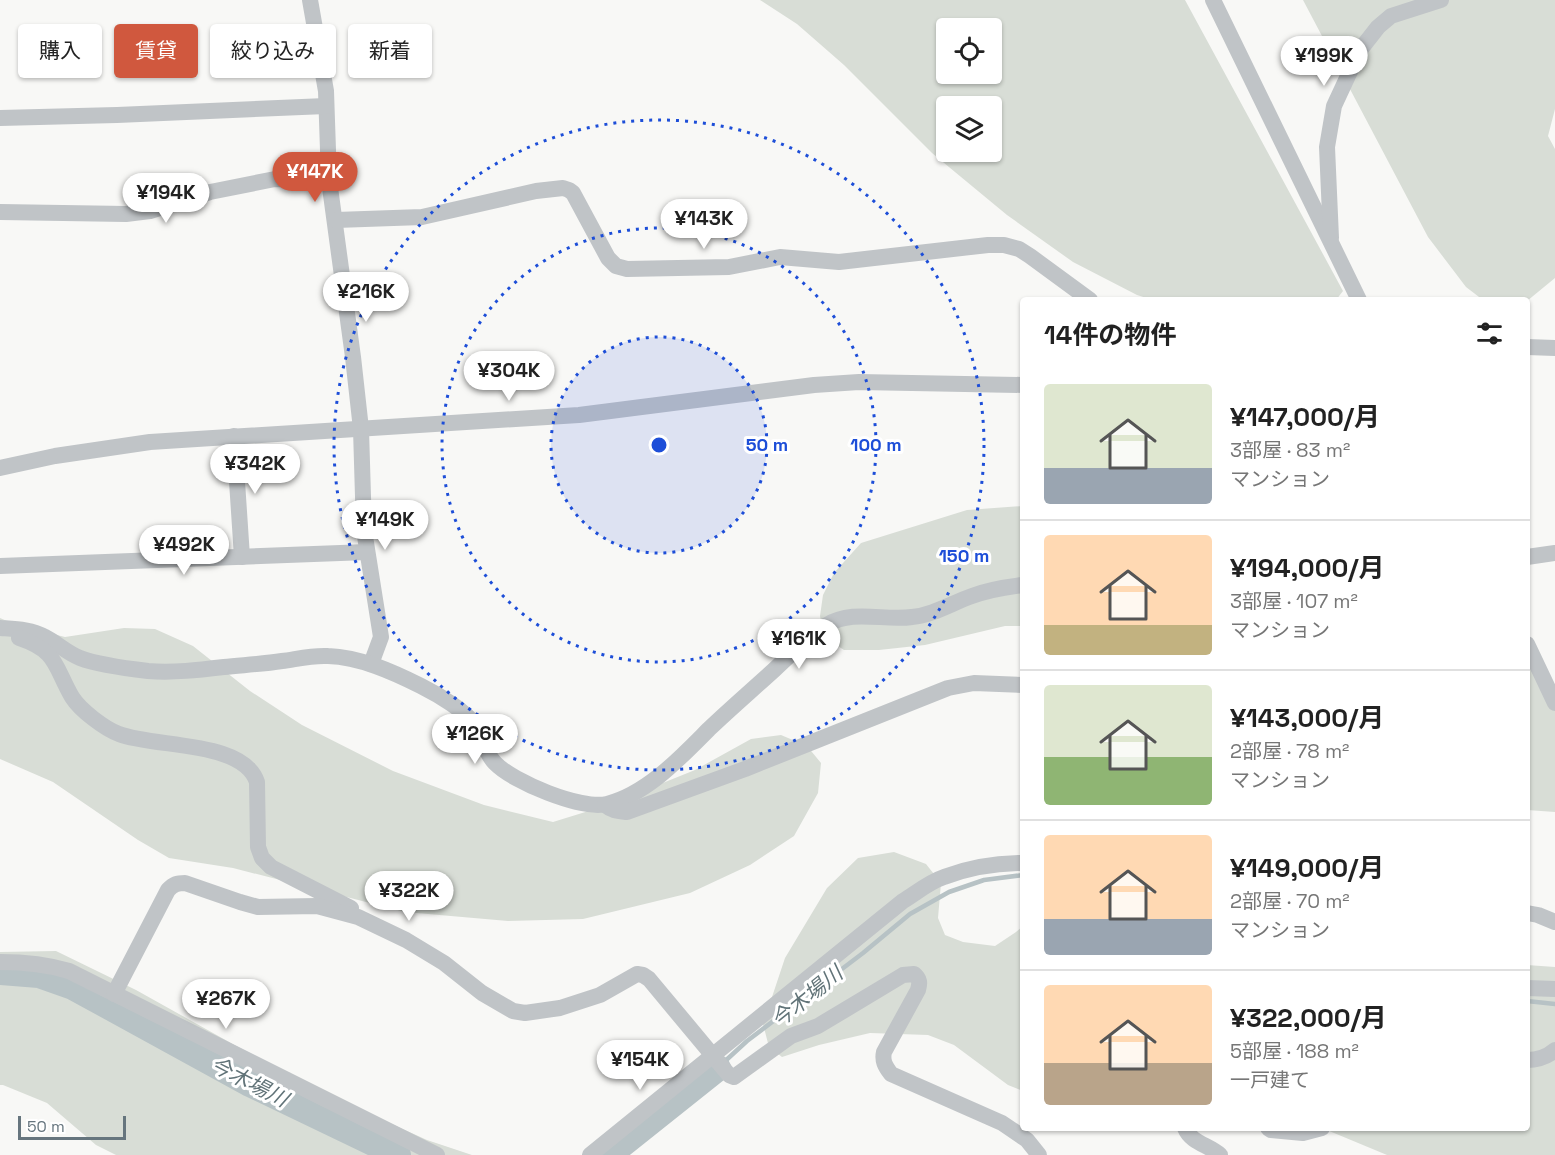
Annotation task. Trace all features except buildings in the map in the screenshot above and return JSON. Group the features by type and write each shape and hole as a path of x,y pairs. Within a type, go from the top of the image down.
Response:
{"street":[{"path":"310,0 326,91 329,180 336,220 360,429 364,531 381,637 370,664"},
{"path":"1331,245 1327,147 1334,106 1360,50 1378,27 1391,16 1441,0"},
{"path":"1216,6 1357,297"},
{"path":"0,118 326,106"},
{"path":"0,212 134,213 150,211 210,192 275,179 329,180"},
{"path":"336,220 422,217 536,191 563,188 573,193 608,258 616,266 627,269 729,267 780,257 839,262 988,244 1019,249 1086,297"},
{"path":"1530,347 1555,348"},
{"path":"0,468 55,456 150,442 579,415 826,385 870,382 1020,386"},
{"path":"234,436 242,557"},
{"path":"0,566 367,552"},
{"path":"1530,557 1555,553"},
{"path":"4,628 37,633 87,661 150,671 188,671 282,661 307,656 331,656 370,664 423,687 466,714 476,726 493,761 504,771 554,795 580,803 605,805 630,795 674,764 803,641 830,623 843,618 873,616 910,618 931,613 974,595 1020,585"},
{"path":"4,628 11,634 36,644 48,653 55,662 73,699 86,714 117,734 214,751 230,756 249,769 257,782 258,847 262,858 271,867 348,906 358,918"},
{"path":"1530,650 1555,703"},
{"path":"605,805 610,809 627,812 746,769 948,688 974,682 1020,685"},
{"path":"590,1155 903,901 942,878 980,868 1020,863"},
{"path":"114,993 168,890 174,885 185,883 258,907 317,906 358,918 406,940 444,963 482,993 513,1011 525,1013 560,1008 600,995 637,974 643,975 649,979 727,1072 734,1077 791,1036 818,1026 903,975 914,974 920,984 884,1052 882,1059 885,1067 891,1074 1002,1123 1027,1140 1039,1155"},
{"path":"1530,914 1555,922"},
{"path":"0,962 46,964 69,971 437,1155"},
{"path":"1530,988 1555,989"},
{"path":"1530,1060 1544,1057 1555,1050"},
{"path":"1186,1131 1194,1140 1220,1155"},
{"path":"1282,1131 1303,1133 1311,1131"}],"shaded area":[{"path":"760,0 1185,0 1343,291 1338,297 1143,297 1073,262 1007,215 943,162 1002,162 1002,96 936,96 936,156 844,65 797,24"},
{"path":"1303,0 1555,0 1555,109 1548,136 1555,149 1555,278 1530,299 1479,297 1466,287 1428,237"},
{"path":"1020,506 1020,626 1005,626 925,645 879,650 844,650 824,637 820,616 823,595 834,573 861,543 967,510"},
{"path":"0,618 16,625 65,637 124,628 155,629 193,646 250,691 302,725 393,771 484,805 553,822 608,805 695,770 751,739 781,735 807,746 821,763 818,793 794,836 750,865 690,893 583,919 508,921 405,912 233,868 169,858 138,840 53,782 0,759"},
{"path":"1530,657 1555,693 1555,812 1530,810"},
{"path":"894,852 926,864 941,883 938,918 945,935 963,942 995,946 1020,929 1020,1090 1008,1085 954,1045 928,1035 870,1033 819,1045 782,1057 769,1047 763,1024 785,958 827,888 858,858"},
{"path":"56,951 136,990 308,1086 427,1140 472,1155 116,1155 96,1145 47,1103 0,1085 0,952"},
{"path":"1530,965 1555,967 1555,1155 1387,1155 1329,1131 1530,1131"}],"waterway":[{"name":"今木場川","path":"723,1063 747,1041 863,953 910,914 949,892 984,880 1020,875"},
{"name":"今木場川","path":"0,972 39,975 73,987 250,1084 398,1155"},
{"name":"今木場川","path":"1530,1001 1555,1004"},
{"name":"今木場川","path":"609,1155 718,1068"}]}
